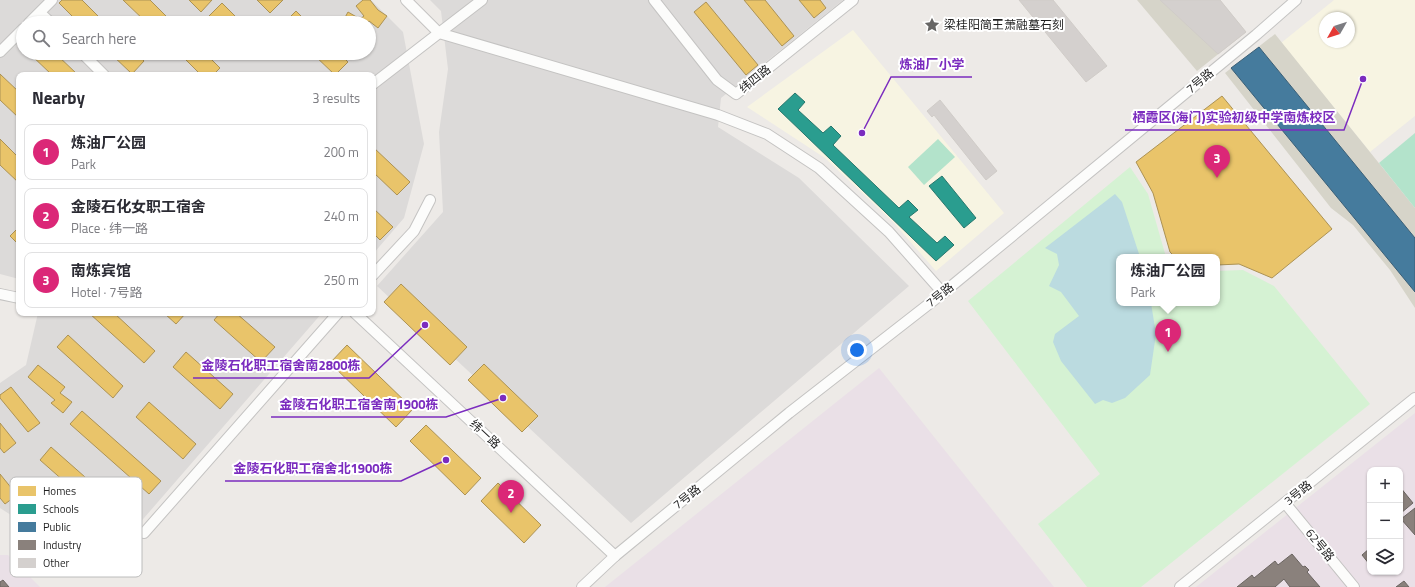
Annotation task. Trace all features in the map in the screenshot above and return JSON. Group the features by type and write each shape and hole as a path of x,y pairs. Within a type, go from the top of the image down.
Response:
{"street":[{"path":"37,16 52,0"},
{"path":"406,0 439,33 718,115 767,134 819,168 889,232 943,293"},
{"path":"376,82 482,0"},
{"name":"纬四路","path":"654,0 717,80 736,94 853,0"},
{"name":"7号路","path":"582,587 615,556 790,413 943,293 1256,35 1296,0"},
{"path":"40,13 43,16"},
{"path":"0,52 16,36"},
{"path":"89,60 101,72"},
{"path":"376,272 414,230 430,200"},
{"path":"0,294 16,297"},
{"path":"144,533 335,316"},
{"name":"纬一路","path":"358,316 615,556"},
{"name":"3号路","path":"1180,587 1415,398"},
{"name":"62号路","path":"1285,503 1354,587"}],"shaded area":[{"path":"0,0 371,0 403,32 424,144 404,218 376,251 376,72 16,72 16,278 0,274"},
{"path":"430,0 843,0 721,98 718,127 799,178 909,286 631,523 377,286 443,212 439,132 448,69 441,11"},
{"path":"1137,0 1220,0 1246,32 1197,71"},
{"path":"1334,0 1415,0 1415,116 1370,152 1281,43 1319,12 1319,48 1355,48 1355,12 1319,12"},
{"path":"853,30 1004,213 936,271 893,222 825,158 747,107"},
{"path":"1275,34 1415,208 1415,308 1390,270 1353,225 1331,208 1225,73"},
{"path":"37,316 319,316 142,520 142,477 10,477 10,514 0,508 0,383 26,365"},
{"path":"879,368 1054,587 605,587"},
{"path":"1415,413 1415,587 1196,587"},
{"path":"0,555 8,555 10,557 10,577 30,577 40,587 0,587"}],"green space":[{"path":"1415,133 1415,208 1379,163"},
{"path":"938,139 955,157 924,185 908,167"},
{"path":"1130,167 1148,194 1165,254 1116,254 1116,306 1220,306 1220,271 1243,270 1274,286 1370,404 1141,587 1087,587 1038,524 1100,474 968,301"}],"water":[{"path":"1115,194 1122,202 1139,254 1116,254 1116,306 1151,306 1156,334 1150,375 1125,398 1112,403 1103,400 1095,404 1061,361 1053,342 1055,334 1079,316 1061,292 1049,286 1059,265 1057,254 1045,248"}],"building: Homes":[{"path":"62,0 82,0 98,16 72,16 59,3"},
{"path":"123,0 150,0 166,16 140,16"},
{"path":"189,0 212,0 201,12"},
{"path":"257,0 283,0 270,13"},
{"path":"363,0 370,0 378,10 387,16 378,28 376,26 376,16 364,16 356,6"},
{"path":"744,0 765,0 794,36 782,46"},
{"path":"799,0 820,0 826,8 814,18"},
{"path":"706,2 758,65 746,75 694,12"},
{"path":"222,3 235,16 209,16"},
{"path":"296,11 301,16 291,16"},
{"path":"348,12 355,16 346,16"},
{"path":"36,60 62,60 75,72 49,72"},
{"path":"117,60 144,61 134,72 130,72"},
{"path":"186,60 212,60 220,68 216,72 198,72"},
{"path":"319,60 346,60 348,62 338,72 332,72"},
{"path":"0,74 16,89 16,115 0,100"},
{"path":"1222,96 1332,229 1272,278 1239,264 1220,265 1220,254 1172,254 1170,252 1153,193 1136,162"},
{"path":"0,139 16,155 16,180 0,165"},
{"path":"376,150 410,182 397,195 376,175"},
{"path":"376,211 393,227 380,240 376,236"},
{"path":"16,230 16,242 10,236"},
{"path":"401,284 467,347 450,365 384,302"},
{"path":"92,316 117,316 155,351 144,363"},
{"path":"167,316 183,316 176,324"},
{"path":"217,316 239,316 275,347 261,362 214,320"},
{"path":"68,335 123,386 113,398 57,347"},
{"path":"347,345 413,409 396,427 330,363"},
{"path":"186,352 233,394 220,409 173,367"},
{"path":"484,364 538,416 522,432 468,380"},
{"path":"38,365 65,387 60,393 72,402 63,413 51,403 55,400 28,377"},
{"path":"11,387 40,423 28,432 0,398 0,395"},
{"path":"149,402 196,444 183,459 136,417"},
{"path":"82,411 161,481 149,494 142,488 142,477 130,477 70,424"},
{"path":"0,423 16,443 4,453 0,448"},
{"path":"426,425 481,478 465,495 410,441"},
{"path":"51,447 85,477 59,477 40,460"},
{"path":"0,474 10,486 10,500 5,504 0,498"},
{"path":"498,483 541,525 524,543 481,501"}],"building: Schools":[{"path":"795,93 805,102 798,110 823,133 831,126 841,136 833,145 899,208 908,200 918,210 909,217 937,243 945,236 954,245 936,261 778,109"},
{"path":"942,176 976,218 964,228 929,186"}],"building: Public":[{"path":"1259,47 1415,238 1415,292 1231,68"}],"building: Industry":[{"path":"1403,491 1413,503 1403,511"},
{"path":"1415,508 1415,535 1403,521 1403,517"},
{"path":"1367,551 1367,561 1362,555"},
{"path":"1292,554 1303,567 1305,566 1309,570 1307,572 1320,587 1290,587 1284,579 1275,587 1237,587 1252,575 1254,578 1275,561 1278,565"},
{"path":"3,580 9,587 0,587 0,582"},
{"path":"1404,581 1409,587 1396,587"}],"building: Other":[{"path":"1019,0 1053,0 1107,66 1086,82"},
{"path":"1160,0 1220,0 1246,32 1218,54"},
{"path":"940,100 997,171 986,180 934,115 932,117 927,111"}],"place":[{"name":"梁桂阳简王萧融墓石刻","path":"932,25"},
{"name":"栖霞区(海门)实验初级中学南炼校区","path":"1363,79"},
{"name":"炼油厂小学","path":"862,133"},
{"name":"南炼宾馆","path":"1217,178"},
{"name":"金陵石化职工宿舍南2800栋","path":"425,325"},
{"name":"炼油厂公园","path":"1168,352"},
{"name":"金陵石化职工宿舍南1900栋","path":"503,398"},
{"name":"金陵石化职工宿舍北1900栋","path":"446,460"},
{"name":"金陵石化女职工宿舍","path":"511,513"}]}
